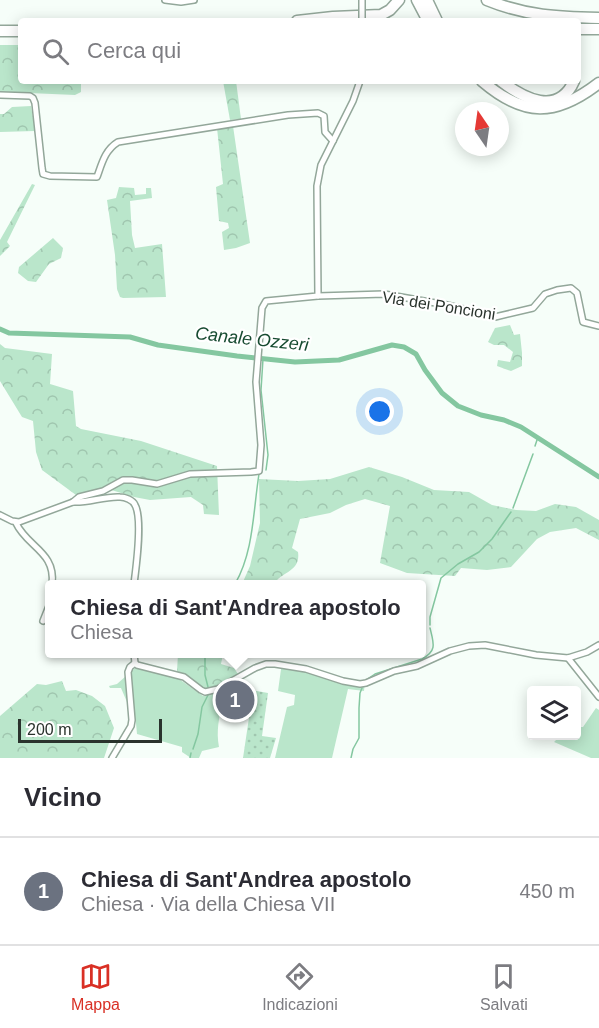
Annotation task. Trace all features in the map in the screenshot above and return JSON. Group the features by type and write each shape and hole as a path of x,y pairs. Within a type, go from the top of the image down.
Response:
{"highway":[{"path":"324,18 381,15 390,10 399,0"},
{"path":"417,0 426,18"},
{"path":"427,0 436,18"},
{"path":"487,0 535,15 573,18"},
{"path":"581,19 599,20"},
{"path":"581,22 599,20"},
{"path":"581,29 599,29"},
{"path":"0,31 18,31"},
{"path":"0,38 18,38"},
{"path":"485,84 495,93 514,103 540,108 569,102 599,83"},
{"path":"505,84 532,100 543,101 556,100 568,91 572,84"}],"street":[{"path":"165,0 181,2 194,0"},
{"path":"362,0 362,18"},
{"path":"16,523 73,502 80,497 103,491 123,480 157,484 190,474 259,471 261,445 256,382 262,308 266,301 318,296 317,186 321,165 353,101 359,84"},
{"path":"0,96 30,96 33,98 43,174 50,176 97,177 111,146 118,142 288,115 318,113 324,116 325,132 333,141"},
{"name":"Via dei Poncioni","path":"318,296 384,294 447,305 495,317 532,308 545,294 571,288 577,293 583,322 599,327"},
{"path":"73,502 121,497 130,500 136,506 139,536 135,580"},
{"path":"0,514 16,523 47,558 53,572 52,580"},
{"path":"43,621 45,616"},
{"path":"135,663 184,677 205,692 218,689 266,664 306,669 360,684 469,646 485,645 536,655 568,658 587,652 599,645"},
{"path":"134,658 135,663"},
{"path":"568,658 599,697"},
{"path":"112,758 131,726 132,708 128,672 135,663"}],"green space":[{"path":"0,45 18,45 18,84 81,84 81,92 75,95 0,94"},
{"path":"224,84 236,84 241,119 230,120"},
{"path":"31,106 35,131 0,132 0,114 4,114 12,107"},
{"path":"233,126 250,243 224,250 222,232 229,228 228,223 219,221 216,187 223,184 217,128"},
{"path":"32,184 35,185 7,242 10,246 0,256 0,240"},
{"path":"119,187 134,188 135,195 146,194 146,188 151,188 152,198 130,201 132,235 135,248 162,244 166,297 120,297 117,289 115,255 107,200 116,198"},
{"path":"53,238 63,248 61,258 49,264 36,282 28,281 18,273 19,267"},
{"path":"510,325 514,335 520,334 522,353 522,366 511,371 497,366 498,360 510,362 513,352 504,345 494,345 488,342 495,328"},
{"path":"0,344 5,348 52,354 50,384 73,391 76,426 81,429 141,441 217,466 219,515 204,514 203,505 191,497 150,500 105,488 76,495 42,470 36,452 33,421 22,417 0,381"},
{"path":"369,467 434,490 469,492 492,505 516,510 536,511 555,504 576,507 599,520 599,540 576,528 550,532 537,539 511,567 487,570 461,568 455,576 407,573 380,563 390,506 365,499 330,513 300,519 292,548 298,552 294,568 277,580 244,580 250,566 260,523 259,479 298,481 330,479"},
{"path":"178,658 222,658 221,664 234,668 238,674 205,690 177,671"},
{"path":"282,662 354,682 365,681 364,691 348,689 332,758 275,758 287,707 294,705 295,695 278,691"},
{"path":"135,668 179,679 203,696 217,692 223,701 218,724 219,747 202,751 199,758 191,758 182,752 182,747 137,734 136,723 121,688 110,688 109,686 117,684"},
{"path":"62,681 66,691 76,690 92,696 105,706 114,728 104,758 0,758 0,716 37,684 46,685"},
{"path":"251,690 268,693 262,736 276,738 270,758 243,758"},
{"path":"596,708 599,710 599,758 591,758 554,742 556,740 581,740 581,727"}],"waterway":[{"name":"Canale Ozzeri","path":"0,329 9,333 130,337 158,345 295,362 339,360 392,345 404,347 416,354 442,393 458,406 521,427 599,477"},
{"path":"263,359 261,390 268,455 266,470"},
{"name":"Canale Ozzeri","path":"535,446 538,437"},
{"path":"513,508 533,454"},
{"path":"237,580 246,558 252,530 259,474"},
{"path":"430,625 430,617 441,578 458,564 479,552 492,539 511,512"},
{"path":"426,657 433,646 430,628"},
{"path":"205,658 208,687"},
{"path":"366,680 375,674 424,658"},
{"path":"351,758 359,738 362,688"},
{"path":"193,749 202,707 209,693"},
{"path":"190,758 191,753"}],"place":[{"name":"Chiesa di Sant'Andrea apostolo","path":"235,700"}]}
